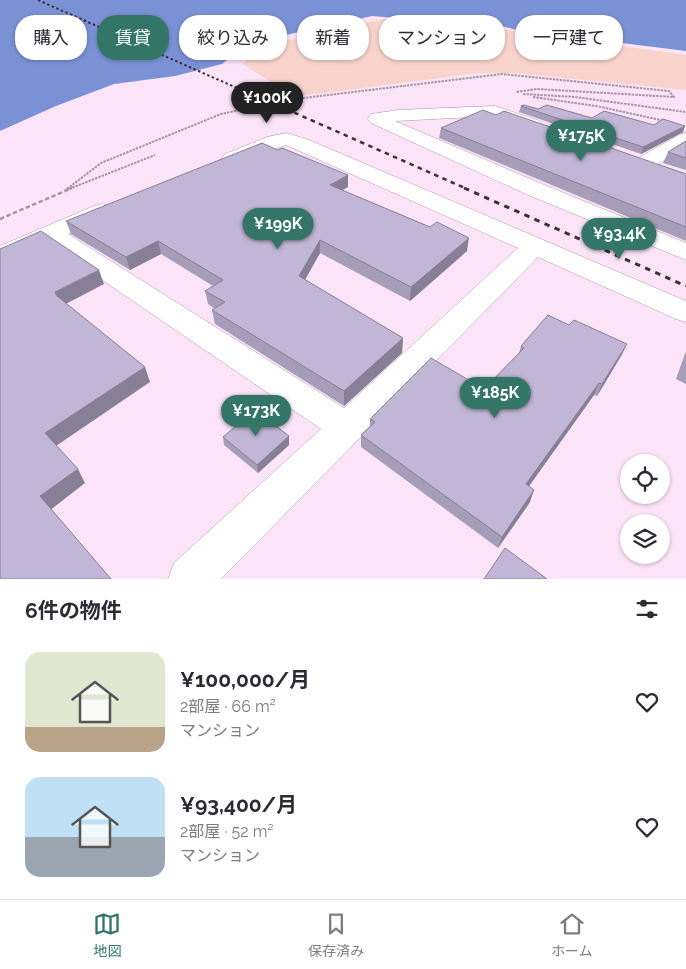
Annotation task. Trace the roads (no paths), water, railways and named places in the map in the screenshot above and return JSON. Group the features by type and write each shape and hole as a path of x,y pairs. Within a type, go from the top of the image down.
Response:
{"street":[{"path":"550,131 495,111 398,115 376,118 534,189 686,252"},
{"path":"210,167 274,141 287,139 686,312"},
{"path":"624,157 651,167 686,139"},
{"path":"0,256 119,204"},
{"path":"49,233 347,428"},
{"path":"190,579 535,246"}],"water":[{"path":"0,0 686,0 686,51 623,43 623,15 515,15 515,29 505,27 505,15 379,15 379,17 369,17 369,15 297,15 297,32 287,35 287,15 179,15 179,60 227,60 222,64 175,76 114,84 56,106 0,131"}],"railway":[{"path":"38,0 289,111"},
{"path":"286,109 467,189"},
{"path":"464,188 686,286"}]}
